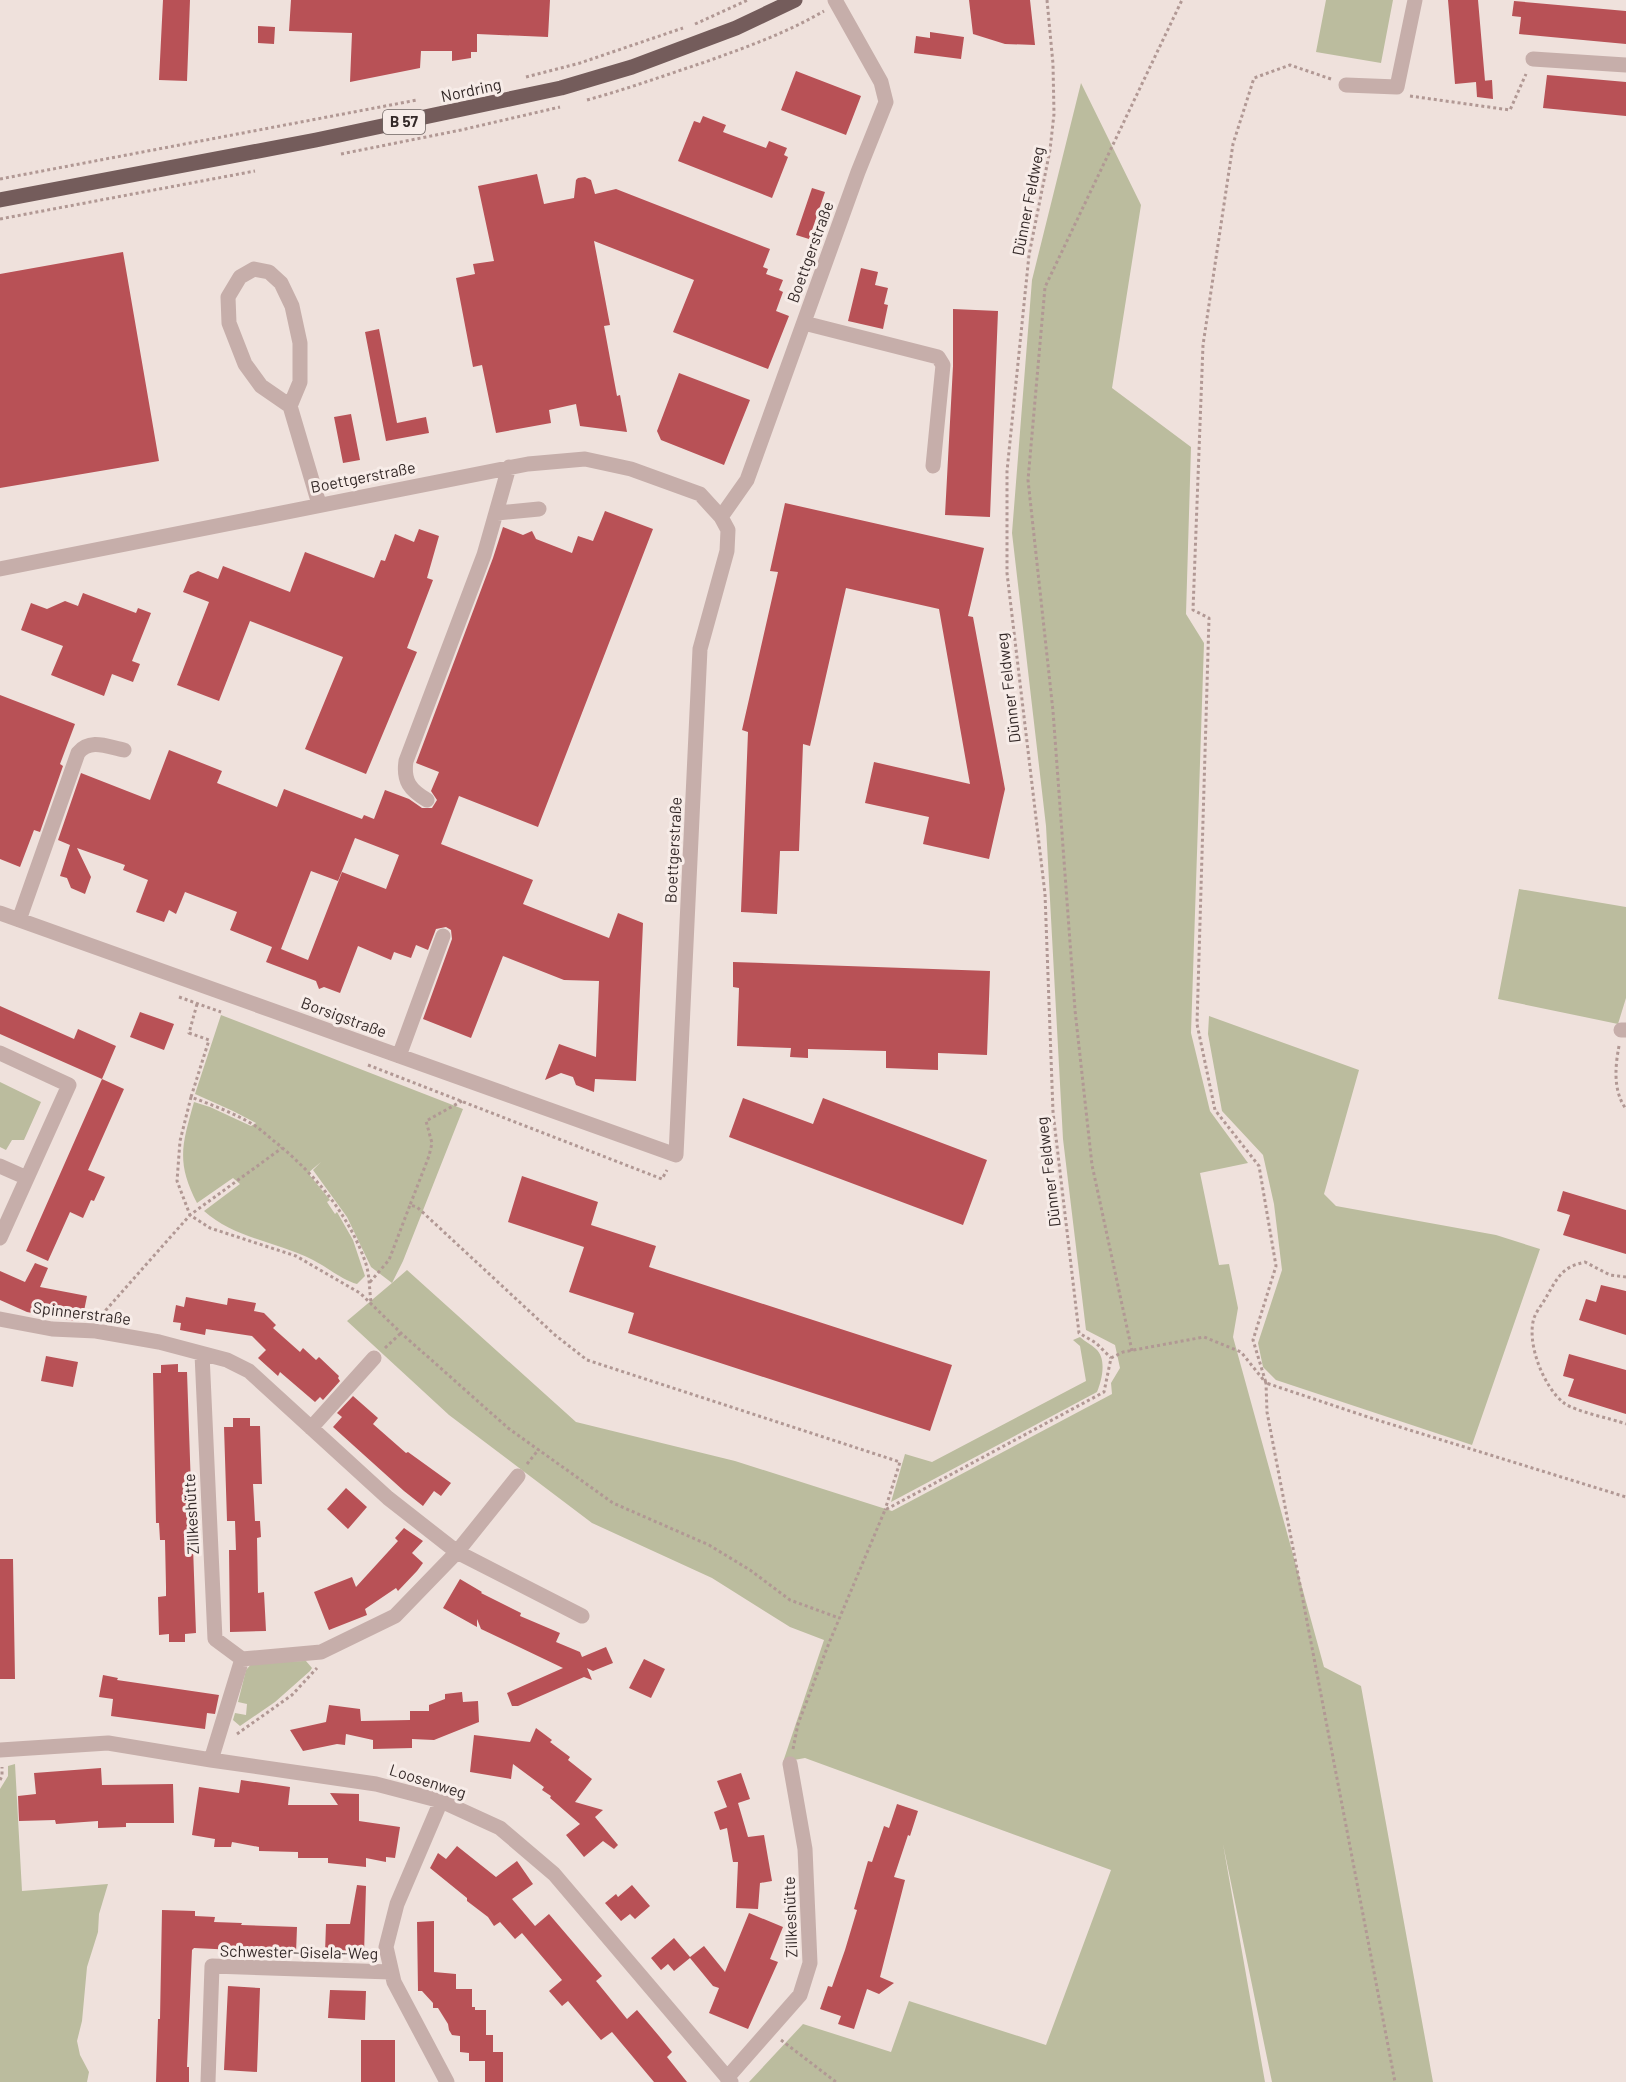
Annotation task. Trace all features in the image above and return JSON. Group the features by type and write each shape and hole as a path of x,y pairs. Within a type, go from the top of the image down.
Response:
{"main road":[{"name":"Nordring","path":"0,200 316,140 561,88 632,68 736,28 795,0"}],"street":[{"name":"Boettgerstraße","path":"721,517 747,480 858,172 886,102 881,82 834,0"},
{"path":"1346,85 1397,87 1415,0"},
{"path":"1533,59 1626,65"},
{"path":"290,406 261,387 244,364 229,323 228,297 240,277 254,269 269,272 281,283 292,306 300,344 300,382 290,406 319,504"},
{"path":"804,323 938,357 943,365 933,466"},
{"name":"Boettgerstraße","path":"0,569 528,464 585,459 632,469 700,494 721,517 728,530 728,550 700,649 675,1155"},
{"path":"427,800 416,793 406,782 404,771 406,761 484,555 508,467"},
{"path":"497,513 539,509"},
{"path":"19,920 78,753 93,743 124,750"},
{"name":"Borsigstraße","path":"0,913 675,1155"},
{"path":"399,1056 443,936"},
{"path":"0,1053 69,1085 0,1238"},
{"path":"0,1166 27,1178"},
{"name":"Spinnerstraße","path":"0,1319 52,1329 96,1331 159,1342 202,1354"},
{"path":"202,1354 227,1360 249,1371 388,1498 457,1552 582,1616"},
{"name":"Zillkeshütte","path":"202,1354 215,1639 242,1659"},
{"path":"311,1428 374,1358"},
{"path":"213,1754 242,1659 321,1652 395,1616 457,1552 518,1476"},
{"name":"Loosenweg","path":"0,1750 108,1743 213,1754 376,1784 441,1801 500,1828 554,1874 729,2080"},
{"name":"Zillkeshütte","path":"729,2080 800,1995 810,1963 805,1850 790,1764"},
{"path":"441,1801 397,1904 386,1947 394,1982 447,2082"},
{"name":"Schwester-Gisela-Weg","path":"208,2082 212,1966 391,1972"}],"path":[{"path":"519,78 580,63 641,43 693,25 748,0"},
{"name":"Dünner Feldweg","path":"1047,0 1053,63 1054,114 1050,150 1029,255 1007,471 1007,573 1045,894 1053,1112 1078,1333 1096,1342 1111,1358"},
{"path":"1132,1351 1092,1165 1075,1010 1053,711 1028,480 1045,287 1182,0"},
{"path":"1397,87 1404,96 1510,110 1533,59"},
{"path":"1346,85 1290,65 1254,78 1233,144 1203,345 1193,610 1209,618 1197,1024 1215,1110 1259,1166 1276,1266 1253,1340 1266,1383 1267,1412 1395,2082"},
{"path":"0,179 421,99"},
{"path":"178,996 230,1015"},
{"path":"197,1004 189,1034 208,1040 180,1141 177,1181 190,1215 210,1228 296,1256 360,1293 401,1333 508,1428 613,1503 709,1545 750,1570 790,1600 839,1618"},
{"path":"1624,1030 1616,1061 1616,1090 1626,1109"},
{"path":"362,1062 662,1179 675,1155"},
{"path":"191,1097 256,1126 310,1173 332,1198 348,1224 365,1262 372,1304"},
{"path":"370,1282 389,1260 429,1156 432,1143 426,1121 462,1101"},
{"path":"96,1331 106,1310 190,1215 282,1148"},
{"path":"410,1205 417,1207 555,1335 587,1360 900,1462 885,1510 839,1618 798,1724 790,1764"},
{"path":"1626,1277 1610,1275 1585,1262 1570,1266 1558,1276 1534,1319 1533,1342 1538,1365 1549,1386 1564,1403 1626,1424"},
{"path":"374,1358 401,1333"},
{"path":"885,1510 1104,1392 1111,1358 1132,1351 1204,1337 1241,1353 1266,1383 1626,1497"},
{"path":"213,1754 292,1695 317,1671 321,1652"},
{"path":"770,2031 836,2082"}],"green space":[{"path":"1326,0 1393,0 1381,63 1316,52"},
{"path":"1081,83 1141,205 1112,388 1191,447 1186,614 1204,643 1191,1033 1210,1111 1248,1163 1200,1173 1219,1265 1229,1264 1238,1308 1233,1337 1324,1667 1361,1686 1433,2082 1272,2082 1223,1844 1265,2082 749,2082 803,2024 891,2052 909,2001 1046,2045 1111,1870 805,1758 783,1762 824,1640 790,1627 712,1578 592,1523 449,1415 347,1321 407,1270 576,1422 735,1461 892,1511 1112,1394 1111,1383 1120,1368 1115,1345 1086,1330 1063,1139 1046,826 1012,533 1032,280"},
{"path":"1519,889 1626,907 1626,998 1618,1024 1498,999"},
{"path":"221,1015 463,1109 403,1261 392,1283 371,1267 347,1217 313,1170 321,1162 308,1173 330,1200 327,1202 335,1214 337,1212 353,1240 365,1276 357,1284 299,1254 229,1228 204,1211 240,1184 233,1178 197,1203 186,1176 183,1153 186,1130 194,1102 251,1126 256,1123 195,1094"},
{"path":"1209,1016 1359,1070 1324,1194 1336,1206 1496,1235 1540,1249 1472,1445 1276,1380 1263,1367 1258,1343 1282,1270 1274,1204 1263,1155 1222,1111 1208,1034"},
{"path":"0,1082 41,1102 24,1140 12,1140 6,1150 0,1147"},
{"path":"1080,1337 1096,1349 1102,1358 1102,1376 1097,1392 891,1502 905,1454 932,1462 1086,1381 1080,1346 1073,1340"},
{"path":"306,1661 312,1668 310,1671 275,1702 240,1726 233,1720 235,1713 246,1715 247,1704 238,1702 246,1670 253,1662"},
{"path":"15,1764 22,1891 108,1884 99,1914 98,1932 87,1967 82,2021 77,2041 80,2055 89,2072 87,2082 0,2082 0,1789 8,1776 8,1766"}],"building":[{"path":"163,0 190,0 187,81 159,80"},
{"path":"291,0 550,0 548,37 477,34 477,52 471,52 471,58 452,61 452,51 421,51 420,68 350,82 352,33 289,31"},
{"path":"969,0 1030,0 1035,45 1005,44 973,34"},
{"path":"1448,0 1478,0 1485,81 1492,80 1493,99 1477,97 1476,82 1455,84"},
{"path":"1514,1 1626,11 1626,44 1519,34 1521,17 1512,16"},
{"path":"258,26 275,27 274,44 258,43"},
{"path":"930,32 964,37 961,59 914,53 916,36 930,38"},
{"path":"796,71 861,96 846,135 781,110"},
{"path":"1547,75 1626,82 1626,116 1543,108"},
{"path":"703,116 726,125 723,132 766,148 769,141 787,148 784,155 788,157 772,198 678,161 694,121 700,123"},
{"path":"537,174 544,204 574,198 576,180 585,177 591,180 595,194 616,189 770,249 763,267 768,269 766,274 783,280 779,290 783,292 776,311 789,316 768,369 673,332 694,280 594,241 610,325 604,326 617,396 620,395 627,432 580,426 576,404 549,410 551,423 496,433 482,365 473,367 456,278 475,274 473,264 494,261 478,186"},
{"path":"812,188 825,192 809,239 796,235"},
{"path":"123,252 159,461 0,488 0,274"},
{"path":"861,268 878,272 875,285 888,288 884,304 888,305 883,329 848,321"},
{"path":"953,309 998,311 990,517 945,515 953,366"},
{"path":"379,329 397,423 426,417 429,433 386,441 365,332"},
{"path":"679,373 750,400 724,465 661,440 657,431"},
{"path":"351,414 360,460 343,463 334,417"},
{"path":"785,503 984,548 968,616 973,617 1005,789 989,859 923,844 929,817 865,803 874,762 970,784 939,609 846,588 810,746 803,744 799,851 780,851 777,914 741,912 748,732 742,730 778,572 770,571"},
{"path":"605,511 653,529 538,827 459,796 441,844 533,880 523,904 609,938 618,913 643,923 636,1081 595,1079 594,1092 576,1085 573,1077 561,1073 545,1080 559,1044 596,1057 599,981 564,980 503,956 471,1038 423,1019 452,939 451,930 446,927 436,929 428,950 416,945 411,958 394,952 391,960 358,946 340,993 324,987 319,989 316,981 266,962 272,947 230,930 237,912 185,892 176,914 169,910 164,922 136,912 148,880 123,870 125,865 77,848 91,877 85,894 71,888 67,878 60,876 70,845 58,840 81,773 150,800 169,750 222,771 217,783 277,807 284,789 362,819 364,815 374,819 385,790 409,799 422,808 432,808 437,800 431,791 439,772 416,763 503,527 523,535 532,531 536,539 572,553 578,536 593,541","holes":["355,838 399,855 386,889 342,872 308,960 281,949 311,871 338,881"]},
{"path":"419,529 439,536 427,578 433,580 407,648 417,652 366,774 305,749 343,657 250,621 219,701 177,685 209,602 183,592 190,575 198,571 218,579 223,566 290,592 305,552 374,578 381,560 385,561 395,534 414,542"},
{"path":"83,593 136,613 138,608 151,613 132,661 140,664 133,682 112,674 104,696 51,675 63,646 21,630 31,603 47,609 65,601 78,606"},
{"path":"0,695 75,724 60,764 63,766 40,832 34,830 20,867 0,859"},
{"path":"733,962 990,971 987,1055 938,1053 938,1070 886,1068 886,1051 808,1049 808,1058 790,1057 791,1048 737,1046 739,988 733,987"},
{"path":"0,1006 74,1039 78,1029 116,1046 102,1079 0,1034"},
{"path":"140,1012 174,1024 164,1050 130,1037"},
{"path":"102,1079 124,1089 88,1170 105,1177 83,1218 70,1212 48,1261 26,1251"},
{"path":"743,1098 813,1124 823,1098 987,1160 963,1225 729,1137"},
{"path":"522,1176 598,1202 591,1225 656,1246 649,1267 952,1365 930,1431 628,1333 634,1313 569,1292 584,1247 508,1222"},
{"path":"1563,1191 1626,1210 1626,1254 1563,1235 1570,1215 1557,1211"},
{"path":"35,1263 48,1268 40,1287 87,1296 82,1321 27,1312 0,1300 0,1271 25,1282"},
{"path":"1601,1285 1626,1291 1626,1335 1579,1320 1586,1299 1596,1302"},
{"path":"186,1297 227,1305 228,1298 256,1303 254,1311 264,1313 276,1325 273,1328 300,1352 303,1348 316,1360 319,1357 339,1376 340,1381 323,1400 320,1397 315,1402 280,1372 278,1376 258,1358 266,1350 252,1336 206,1329 205,1335 180,1330 181,1323 173,1322 176,1305 184,1307"},
{"path":"1569,1354 1626,1370 1626,1414 1568,1396 1574,1379 1563,1376"},
{"path":"46,1356 78,1362 73,1387 41,1381"},
{"path":"178,1364 178,1372 187,1372 196,1633 185,1634 185,1642 169,1642 169,1634 159,1635 158,1597 166,1596 165,1540 160,1540 159,1523 156,1523 153,1373 161,1373 161,1365"},
{"path":"353,1396 378,1418 373,1424 406,1453 408,1452 451,1483 441,1496 434,1491 423,1506 333,1427 342,1417 337,1413"},
{"path":"233,1418 250,1418 250,1426 260,1426 262,1484 253,1484 255,1521 260,1521 261,1537 257,1538 258,1593 264,1592 266,1631 230,1632 229,1550 236,1550 235,1521 227,1521 224,1427 233,1427"},
{"path":"346,1488 367,1507 348,1529 327,1509"},
{"path":"404,1528 423,1541 412,1553 423,1563 398,1591 396,1588 365,1609 367,1615 329,1630 314,1592 352,1577 356,1587 398,1541 395,1538"},
{"path":"0,1559 13,1559 15,1679 0,1679"},
{"path":"460,1579 481,1593 521,1613 520,1616 560,1633 556,1642 580,1652 582,1657 606,1647 613,1663 593,1671 587,1668 592,1680 584,1677 518,1706 512,1706 507,1693 563,1668 481,1629 477,1619 477,1627 443,1608"},
{"path":"644,1659 665,1669 651,1698 629,1688"},
{"path":"103,1675 118,1678 117,1680 219,1695 215,1714 207,1713 205,1729 111,1716 113,1699 99,1697"},
{"path":"462,1692 463,1702 478,1701 479,1722 434,1740 412,1739 412,1748 373,1749 373,1740 346,1734 345,1745 337,1744 303,1751 290,1730 326,1722 329,1705 360,1709 361,1721 410,1720 410,1711 429,1711 429,1705 445,1699 445,1694"},
{"path":"536,1728 570,1757 568,1760 592,1779 575,1802 603,1810 595,1817 618,1845 614,1849 603,1841 584,1857 566,1835 580,1824 542,1790 544,1787 513,1764 511,1779 470,1772 474,1735 530,1742"},
{"path":"101,1768 102,1785 173,1784 174,1823 126,1823 126,1827 98,1828 98,1821 56,1824 55,1820 19,1821 18,1796 36,1794 34,1773"},
{"path":"741,1773 750,1799 738,1803 748,1837 764,1835 772,1881 760,1883 758,1909 736,1908 738,1862 733,1862 727,1828 720,1830 714,1812 735,1804 727,1807 717,1781"},
{"path":"241,1780 290,1787 288,1805 338,1805 330,1793 359,1794 359,1821 400,1827 395,1858 386,1857 386,1862 366,1858 366,1867 328,1863 328,1858 298,1858 298,1852 259,1851 259,1847 232,1842 231,1847 214,1847 215,1839 192,1835 199,1787 239,1793"},
{"path":"897,1804 918,1811 894,1877 905,1880 880,1977 894,1983 879,1994 867,1989 854,2029 838,2024 841,2016 820,2009 828,1986 832,1987 845,1950 868,1861 872,1862 884,1826 889,1828"},
{"path":"457,1846 496,1877 517,1861 533,1884 512,1899 535,1926 549,1914 602,1976 596,1981 627,2019 637,2010 659,2036 672,2052 667,2057 687,2082 654,2082 612,2032 601,2040 568,2001 562,2006 549,1991 562,1980 522,1933 515,1939 500,1922 494,1926 488,1917 430,1868 438,1853 446,1859"},
{"path":"357,1885 366,1886 364,1954 325,1953 326,1924 350,1924"},
{"path":"632,1885 650,1906 635,1919 630,1914 621,1921 605,1903 616,1894 618,1897"},
{"path":"162,1910 195,1911 195,1916 215,1917 214,1922 297,1927 296,1953 194,1948 192,1950 187,2067 189,2067 189,2082 156,2082 158,2019 160,2019"},
{"path":"749,1913 783,1927 770,1959 778,1962 748,2029 709,2013 719,1988 713,1986 690,1958 674,1971 668,1964 661,1970 651,1958 674,1938 690,1957 704,1946 725,1972"},
{"path":"434,1921 434,1972 456,1974 456,1989 472,1989 472,2007 475,2007 475,2010 486,2010 486,2035 493,2035 493,2052 503,2052 503,2082 485,2082 485,2061 469,2061 469,2053 460,2052 460,2036 452,2035 438,2008 433,2008 433,2003 422,1991 418,1991 417,1922"},
{"path":"228,1986 260,1988 257,2072 224,2070"},
{"path":"330,1990 366,1991 365,2020 328,2018"},
{"path":"361,2040 395,2040 395,2082 361,2082"}]}
